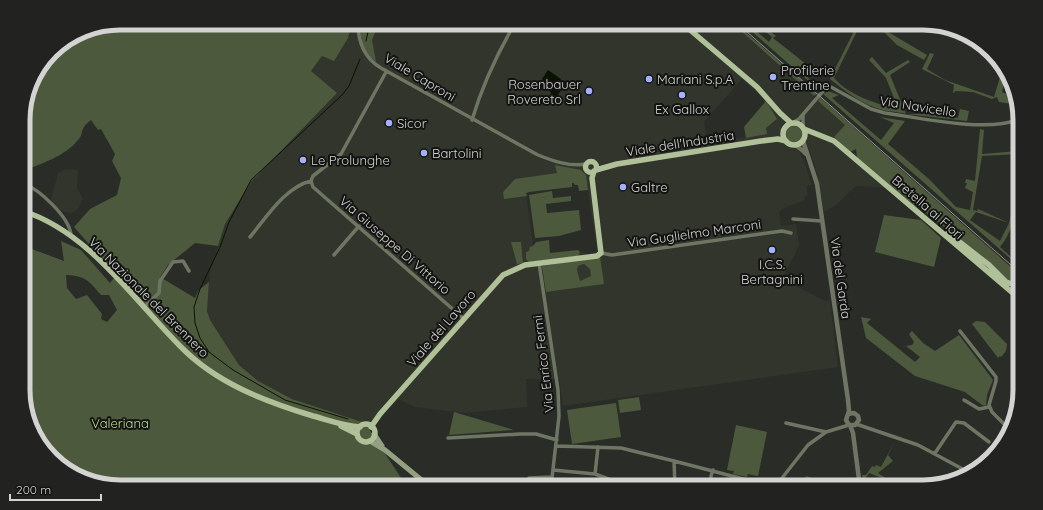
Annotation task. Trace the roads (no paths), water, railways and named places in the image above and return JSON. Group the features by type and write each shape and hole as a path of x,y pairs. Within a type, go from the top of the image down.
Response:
{"main road":[{"path":"692,30 757,87 780,113 792,122 804,128"},
{"path":"780,113 784,129 783,137 786,141"},
{"path":"784,129 792,122"},
{"name":"Bretella ai Fiori","path":"804,128 834,141 1013,293"},
{"name":"Via del Garda","path":"804,128 804,139"},
{"name":"Viale dell'Industria","path":"761,141 778,136 784,129"},
{"path":"795,145 804,139 820,134"},
{"name":"Viale dell'Industria","path":"591,168 761,141 776,139 786,141"},
{"name":"Via del Garda","path":"786,141 795,145"},
{"path":"591,168 599,254"},
{"path":"912,207 989,265 1006,282 1013,285"},
{"name":"Via Nazionale del Brennero","path":"30,213 71,234 106,267 188,355 220,378 255,396 328,420 360,427"},
{"name":"Viale del Lavoro","path":"371,427 380,414 503,275 525,265 599,254"},
{"name":"Via Nazionale del Brennero","path":"328,420 357,434"},
{"path":"385,450 371,427 365,425 360,427 357,434 362,441 370,441 385,450 421,480"},
{"path":"370,441 374,434"}],"street":[{"name":"Viale Caproni","path":"359,30 363,50 376,65 386,72 538,155 560,163 591,168"},
{"path":"472,120 493,63 511,30"},
{"path":"250,237 287,194 304,182 311,181 313,176 341,154 386,72"},
{"name":"Via Navicello","path":"792,122 798,120 824,90 831,87 871,109 885,113 981,125 1004,124 1013,121"},
{"name":"Via Navicello","path":"804,128 802,119 806,111"},
{"name":"Via del Garda","path":"804,139 816,184 822,221 848,400 848,414 846,418 850,425"},
{"name":"Via del Garda","path":"795,145 802,150 809,160"},
{"name":"Via Giuseppe Di Vittorio","path":"311,181 313,186 464,319"},
{"path":"30,186 45,198 66,223 71,234"},
{"path":"793,219 822,221"},
{"path":"334,255 359,226"},
{"name":"Via Guglielmo Marconi","path":"599,254 612,255 782,231 791,233"},
{"path":"143,308 159,293 160,281 173,262 183,261 188,271"},
{"name":"Via Enrico Fermi","path":"540,263 558,390 559,416 552,480"},
{"path":"960,332 996,377 989,401 989,407 1006,425"},
{"name":"Via del Garda","path":"848,400 854,413 859,419"},
{"path":"964,400 980,409 989,407"},
{"path":"848,414 854,413"},
{"path":"780,480 808,445 826,432 850,425 859,419 869,429"},
{"path":"935,453 956,422 964,422 989,442"},
{"path":"786,423 826,432"},
{"path":"850,425 869,429 918,445 965,470"},
{"path":"850,425 853,433 860,480"},
{"path":"448,438 536,434 556,440"},
{"path":"556,446 621,448 713,470 748,480"},
{"path":"594,474 598,447"},
{"path":"674,461 675,480"},
{"path":"554,470 594,474 611,480"},
{"path":"711,480 713,470"},
{"path":"529,478 552,477"}],"waterway":[{"path":"366,41 368,30"},
{"path":"348,419 285,400 233,370 209,352 200,338 195,323 194,307 200,289 220,247 229,222 251,180 342,95 349,86 360,59"}],"railway":[{"path":"745,30 1013,267"}],"place":[{"name":"Profilerie Trentine","path":"773,77"},
{"name":"Mariani S.p.A","path":"649,79"},
{"name":"Rosenbauer Rovereto Srl","path":"589,91"},
{"name":"Ex Gallox","path":"682,95"},
{"name":"Sicor","path":"389,123"},
{"name":"Bartolini","path":"424,153"},
{"name":"Le Prolunghe","path":"303,160"},
{"name":"Galtre","path":"623,187"},
{"name":"I.C.S. Bertagnini","path":"772,250"}],"park label":[{"name":"Valeriana","path":"120,423"}]}
